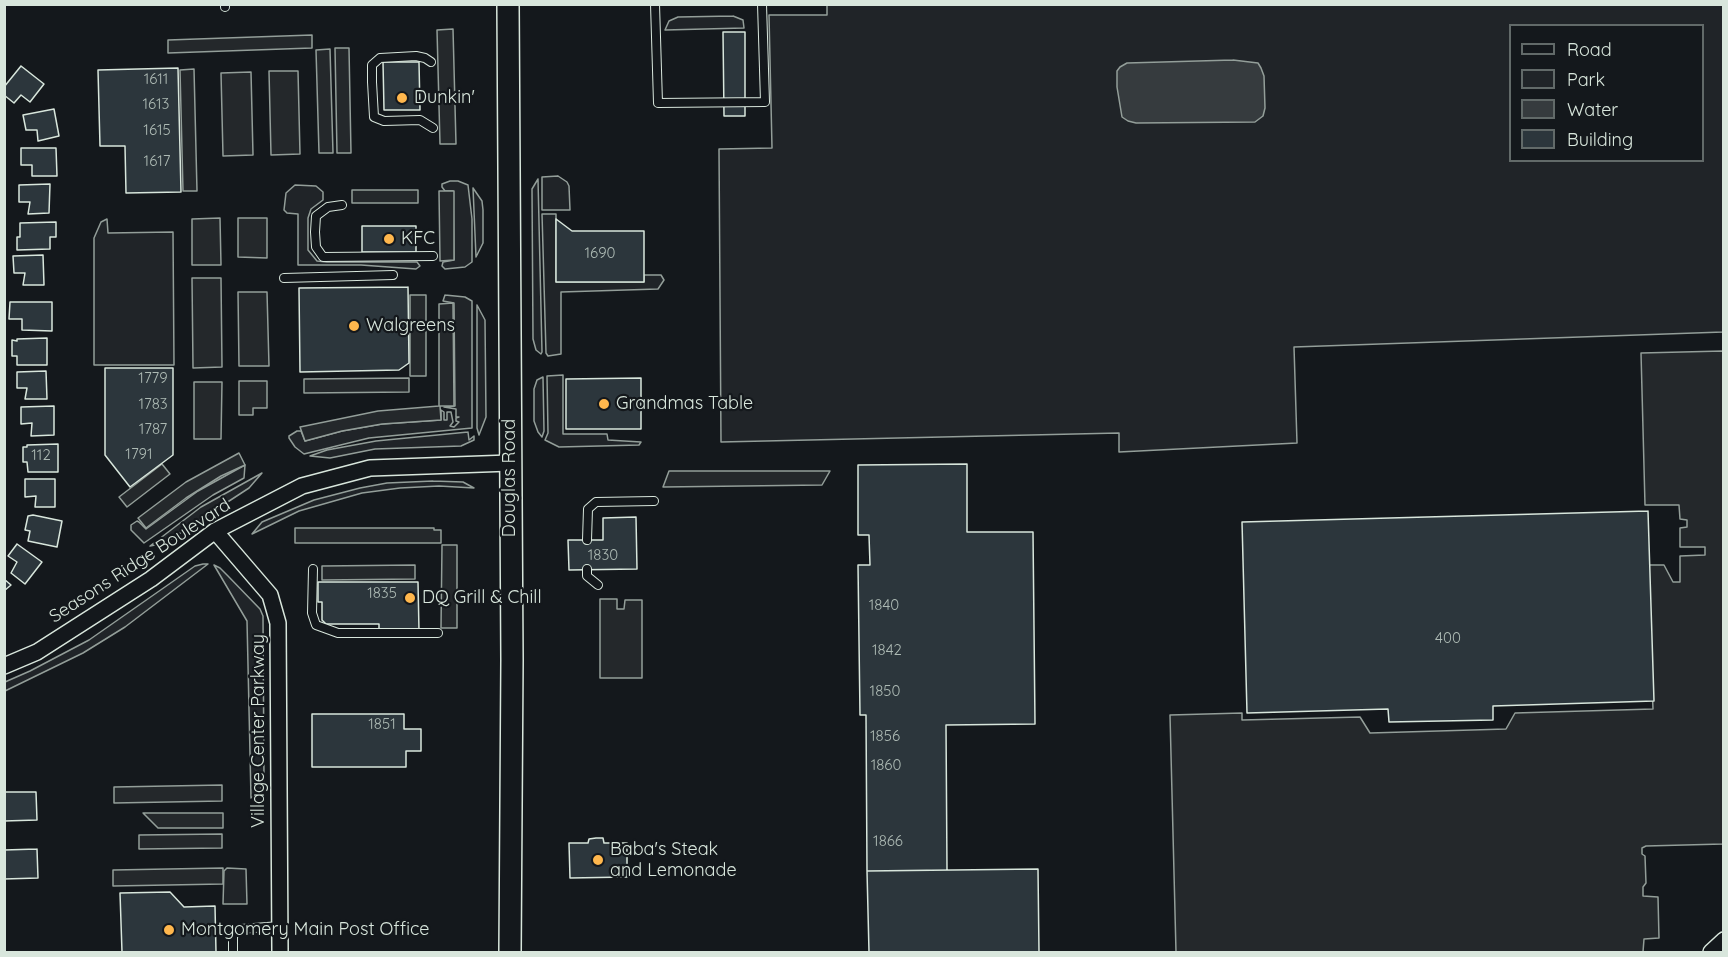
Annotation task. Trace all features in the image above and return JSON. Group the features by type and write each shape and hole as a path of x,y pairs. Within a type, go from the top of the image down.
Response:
{"street":[{"name":"Douglas Road","path":"508,4 512,660 510,952"},
{"name":"Seasons Ridge Boulevard","path":"4,666 37,652 151,579 215,531 302,486 370,468 510,463"},
{"name":"Village Center Parkway","path":"215,531 270,596 278,623 280,952"},
{"path":"1711,952 1724,939"}],"lane":[{"path":"655,4 658,103 765,102 762,4"},
{"path":"431,62 416,56 380,58 372,64 372,82 374,117 384,121 420,120 433,128"},
{"path":"342,205 328,207 316,216 316,247 323,257 433,255"},
{"path":"284,278 393,274"},
{"path":"587,540 588,509 596,502 654,501"},
{"path":"313,569 312,613 316,625 338,633 438,633"},
{"path":"587,569 587,576 598,585"},
{"path":"233,952 233,935 241,929 280,926"}],"green space":[{"path":"827,5 1723,5 1723,332 1294,347 1297,443 1119,452 1119,433 721,442 719,149 772,148 769,15 827,15"},
{"path":"733,16 743,20 744,28 665,30 669,21 678,17"},
{"path":"558,176 569,186 570,210 542,210 542,177"},
{"path":"538,179 541,354 536,350 533,339 532,189"},
{"path":"450,181 468,185 472,219 472,262 465,267 445,269 442,266 443,262 454,260 453,191 445,191 442,187 442,184"},
{"path":"295,185 316,186 323,192 323,200 311,209 308,218 308,250 317,261 417,262 420,266 416,269 361,265 298,265 298,214 287,213 284,210 286,193"},
{"path":"473,188 482,201 483,210 483,243 476,257"},
{"path":"542,214 556,214 556,282 644,282 644,275 661,275 664,280 658,289 561,292 561,354 548,356 546,353"},
{"path":"107,219 108,233 173,232 174,365 94,365 94,238 101,222"},
{"path":"445,295 465,297 472,301 472,428 369,438 304,454 295,447 289,436 297,431 301,431 305,441 382,424 441,420 441,410 444,412 444,420 447,420 447,412 451,412 453,422 450,426 454,427 459,422 456,421 459,417 456,417 456,409 444,407 455,406 454,303 443,301"},
{"path":"477,305 485,320 486,417 479,435 477,428"},
{"path":"563,375 563,434 607,434 608,440 641,442 639,445 559,447 545,440 548,433 547,376"},
{"path":"543,377 544,431 542,437 534,421 534,389 537,380"},
{"path":"468,432 469,440 474,436 474,440 461,446 375,449 330,458 310,456 327,450 376,441"},
{"path":"245,465 244,478 213,495 144,543 131,530 131,525 137,521 146,529 198,491"},
{"path":"262,473 249,488 165,543 150,546 201,507"},
{"path":"463,482 474,488 439,486 362,493 299,511 252,534 262,522 314,500 387,483"},
{"path":"208,564 125,627 83,653 5,691 5,682 89,640 195,566"},
{"path":"214,565 220,568 260,609 263,616 264,782 259,792 251,798 247,621"},
{"path":"227,868 246,869 247,904 223,904 224,871"}],"shaded area":[{"path":"453,29 456,144 440,144 437,30"},
{"path":"312,35 312,48 168,53 168,40"},
{"path":"335,48 349,48 351,153 337,153"},
{"path":"330,49 333,153 319,153 316,50"},
{"path":"194,69 197,191 183,191 180,70"},
{"path":"269,71 298,71 300,154 271,155"},
{"path":"251,72 253,155 223,156 221,73"},
{"path":"352,190 418,190 418,203 352,203"},
{"path":"439,191 454,191 454,260 440,261"},
{"path":"220,218 221,265 192,265 192,219"},
{"path":"238,218 267,218 267,258 238,257"},
{"path":"192,278 221,278 222,367 193,368"},
{"path":"238,292 267,292 269,366 239,366"},
{"path":"410,295 426,295 426,376 410,376"},
{"path":"453,303 454,406 440,406 441,420 382,424 305,441 300,427 378,411 439,406 439,304"},
{"path":"1723,351 1723,844 1646,846 1642,848 1642,854 1645,856 1646,883 1643,887 1643,896 1658,897 1659,938 1644,939 1643,952 1176,952 1170,715 1242,713 1242,720 1360,717 1370,733 1506,729 1515,713 1653,709 1647,565 1664,565 1673,582 1680,582 1680,556 1705,555 1705,547 1680,547 1680,528 1687,527 1687,520 1680,519 1679,505 1645,505 1641,353"},
{"path":"409,378 409,392 304,393 304,379"},
{"path":"239,381 267,381 267,408 253,408 253,415 239,415"},
{"path":"194,382 222,382 221,439 194,439"},
{"path":"239,453 245,465 221,476 186,498 146,528 138,518 186,482"},
{"path":"162,464 170,474 127,507 119,497"},
{"path":"669,471 830,471 822,485 663,487"},
{"path":"295,528 434,528 434,530 441,530 441,543 295,543"},
{"path":"442,545 457,545 457,628 441,628"},
{"path":"415,565 415,579 322,580 322,566"},
{"path":"600,599 617,599 617,609 624,609 625,600 642,600 642,678 600,678"},
{"path":"222,785 222,801 114,803 114,787"},
{"path":"143,813 223,813 223,828 158,828"},
{"path":"222,834 222,848 139,849 139,835"},
{"path":"223,868 223,884 113,886 113,870"}],"water":[{"path":"1233,60 1258,63 1264,76 1265,108 1263,116 1255,122 1136,123 1122,117 1117,71 1127,63"}],"building":[{"path":"723,32 745,32 745,116 724,116"},
{"name":"Dunkin'","path":"383,62 419,62 420,110 384,110"},
{"path":"21,66 44,84 30,102 21,95 14,103 4,95 4,87"},
{"path":"178,68 181,192 126,193 125,146 100,146 98,70"},
{"path":"54,109 59,136 38,141 37,130 26,130 23,115"},
{"path":"21,148 56,148 57,176 32,176 32,165 21,165"},
{"path":"50,184 49,213 28,214 30,202 19,202 19,185"},
{"path":"556,219 572,231 644,231 644,282 556,282"},
{"path":"56,222 56,237 50,237 50,249 17,250 20,223"},
{"name":"KFC","path":"362,226 416,226 416,252 362,252"},
{"path":"43,255 44,285 23,285 25,273 14,273 13,256"},
{"name":"Walgreens","path":"408,287 409,363 399,370 300,372 299,288"},
{"path":"10,302 52,302 52,331 22,330 22,319 9,319"},
{"path":"47,338 47,365 17,365 17,356 12,356 12,340"},
{"path":"105,368 173,368 173,455 130,487 105,455"},
{"path":"46,371 47,399 25,399 27,388 17,388 17,372"},
{"name":"Grandmas Table","path":"641,378 641,429 566,429 566,379"},
{"path":"54,406 54,435 31,436 32,423 21,424 21,407"},
{"path":"58,444 58,472 28,472 27,462 23,462 23,447"},
{"path":"967,464 967,532 1033,532 1035,724 946,725 947,870 867,871 866,715 860,715 858,565 870,565 869,535 858,535 858,465"},
{"path":"25,479 55,479 55,507 35,507 36,496 25,497"},
{"path":"1648,511 1654,701 1493,706 1493,720 1389,722 1388,709 1247,713 1242,522"},
{"path":"28,516 62,521 57,547 28,541 30,531 25,530"},
{"path":"636,517 637,569 569,570 568,540 603,540 603,518"},
{"path":"17,544 42,562 25,584 11,573 17,562 8,556"},
{"path":"4,579 11,585 4,591"},
{"path":"318,582 418,582 419,631 379,631 379,624 326,624 322,620 322,602 318,602"},
{"path":"312,714 404,714 404,729 421,729 421,751 406,751 406,767 312,767"},
{"path":"4,792 36,792 37,820 4,821"},
{"name":"Baba's Steak and Lemonade","path":"603,838 604,843 627,843 627,877 570,878 569,843 588,843 589,839"},
{"path":"37,849 38,878 4,879 4,850"},
{"path":"1038,869 1039,952 869,952 867,871"},
{"name":"Montgomery Main Post Office","path":"170,892 184,907 215,906 216,952 122,952 120,893"}],"place":[{"name":"Dunkin'","path":"402,98"},
{"name":"KFC","path":"389,239"},
{"name":"Walgreens","path":"354,326"},
{"name":"Grandmas Table","path":"604,404"},
{"name":"DQ Grill & Chill","path":"410,598"},
{"name":"Baba's Steak and Lemonade","path":"598,860"},
{"name":"Montgomery Main Post Office","path":"169,930"}]}
